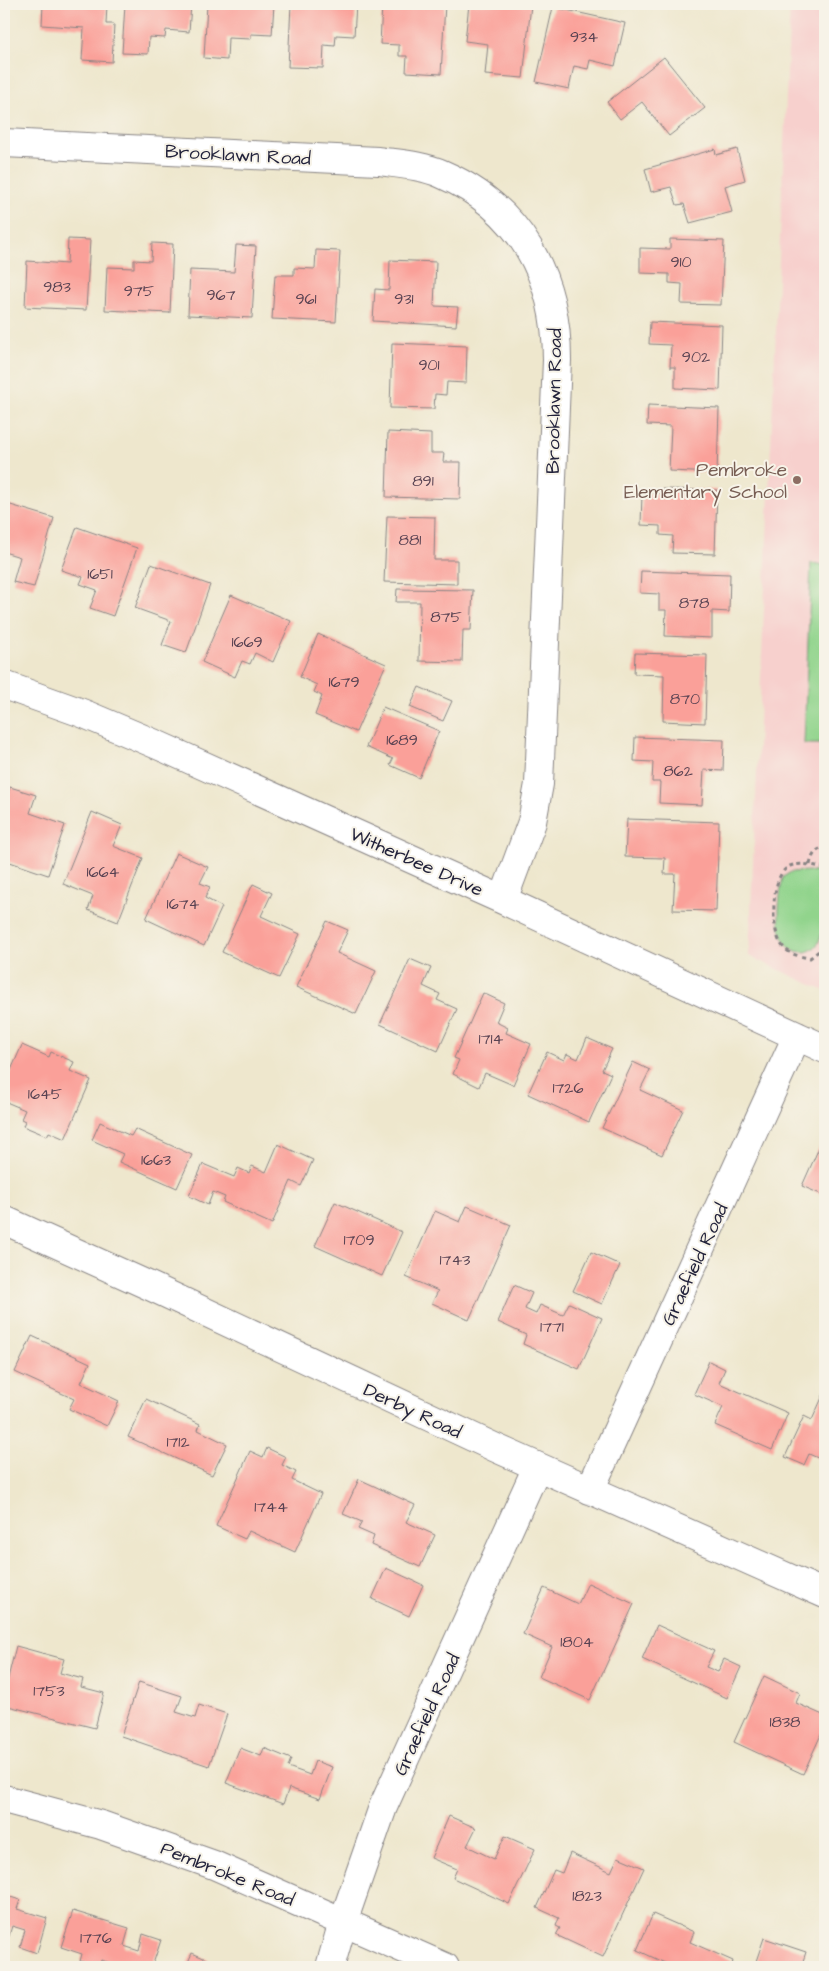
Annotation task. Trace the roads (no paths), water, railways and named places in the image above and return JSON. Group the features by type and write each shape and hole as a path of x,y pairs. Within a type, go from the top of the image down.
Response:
{"street":[{"name":"Brooklawn Road","path":"4,143 378,161 413,166 441,173 473,190 497,209 520,234 536,260 554,310 557,360 539,784 532,822 503,900"},
{"name":"Witherbee Drive","path":"4,686 82,713 160,746 503,900 825,1049"},
{"name":"Graefield Road","path":"590,1490 797,1036"},
{"name":"Derby Road","path":"4,1220 537,1467 825,1594"},
{"name":"Graefield Road","path":"330,1967 343,1922 384,1807 537,1467"},
{"name":"Pembroke Road","path":"4,1799 101,1825 214,1865 445,1967"}],"place":[{"name":"Pembroke Elementary School","path":"797,480"}]}
